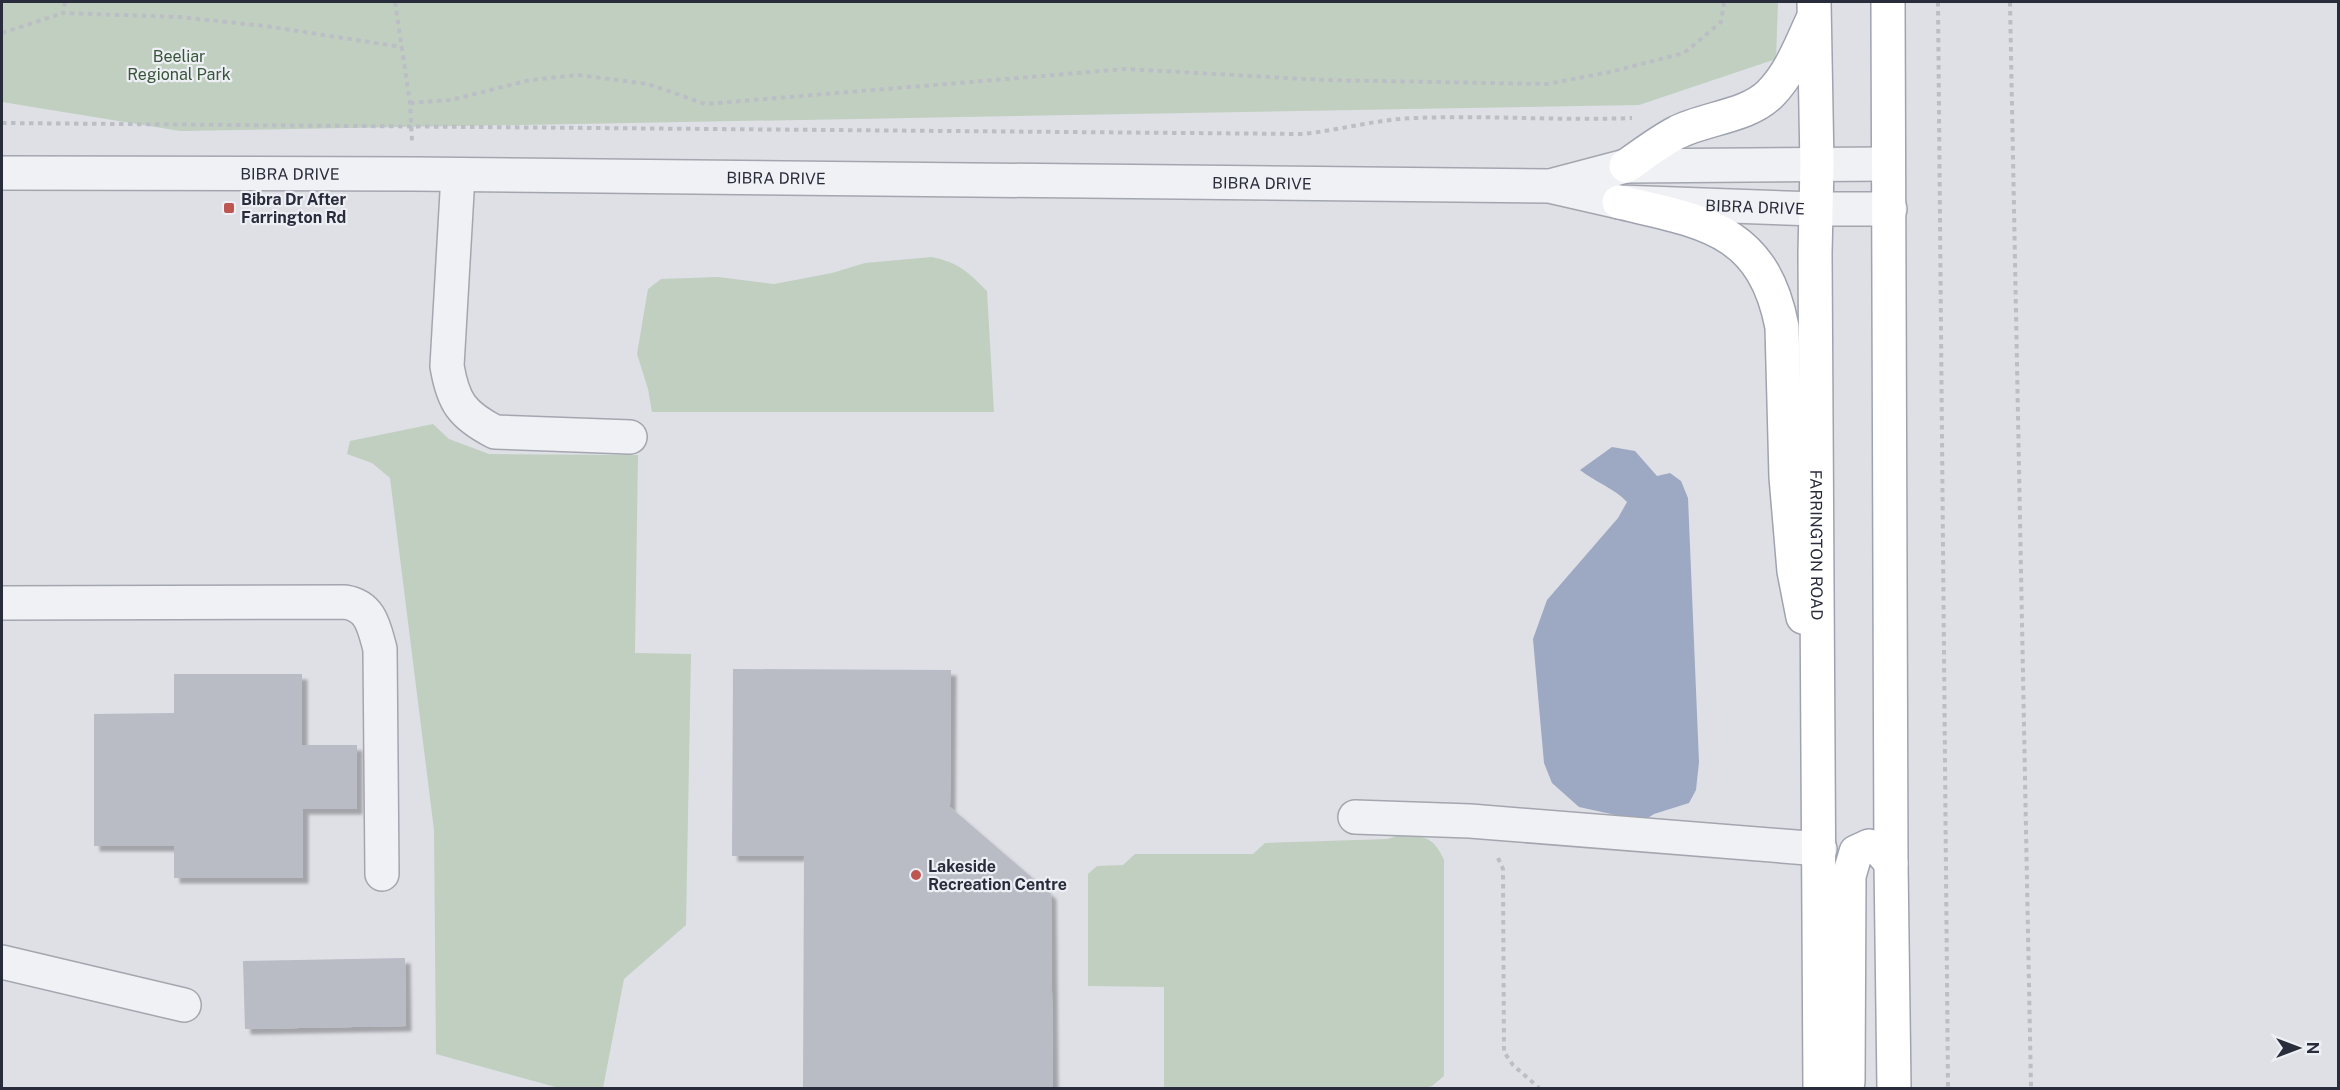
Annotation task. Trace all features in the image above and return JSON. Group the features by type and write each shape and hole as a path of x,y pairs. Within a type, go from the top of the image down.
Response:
{"main road":[{"path":"1887,2 1894,1089"},
{"path":"1626,166 1678,132 1744,109 1768,96 1782,82 1793,62 1814,9"},
{"name":"FARRINGTON ROAD","path":"1814,9 1817,166 1820,1089"},
{"path":"1618,202 1687,218 1713,227 1743,247 1758,264 1778,305 1782,327 1786,477 1793,559 1819,711"},
{"path":"1844,1089 1848,1082 1849,876 1856,852 1869,846 1878,849 1891,863"}],"street":[{"name":"BIBRA DRIVE","path":"1549,186 1626,166 1888,164"},
{"name":"BIBRA DRIVE","path":"2,173 413,174 1549,186 1618,202 1816,209 1890,209"},
{"path":"458,175 447,366 451,391 463,410 481,425 495,432 630,437"},
{"path":"2,603 345,602 362,607 369,615 380,649 382,874"},
{"path":"1354,817 1470,821 1820,849"},
{"path":"2,962 184,1005"}],"path":[{"path":"63,13 65,2"},
{"path":"395,2 410,103 413,174"},
{"path":"410,103 451,100 530,80 578,75 648,84 705,104 1126,69 1323,80 1547,84 1610,72 1684,53 1721,22 1724,2"},
{"path":"1938,2 1948,1089"},
{"path":"2010,2 2031,1089"},
{"path":"2,33 63,13 178,16 402,47"},
{"path":"2,123 1302,134 1379,120 1416,117 1642,118"},
{"path":"1470,821 1473,853 1488,854 1498,859 1503,869 1504,1052 1513,1065 1539,1089"}],"green space":[{"name":"Beeliar Regional Park","path":"2,2 1778,2 1776,59 1639,105 180,131 2,102"},
{"path":"932,257 962,269 987,291 994,412 652,412 648,389 637,354 648,289 661,279 718,277 774,284 832,273 865,263"},
{"path":"433,424 449,439 489,454 638,455 635,653 691,654 686,925 624,979 603,1088 559,1088 436,1054 434,830 390,478 372,463 347,454 350,441"},
{"path":"1397,836 1414,836 1431,841 1444,860 1444,1076 1432,1086 1425,1088 1164,1088 1164,987 1088,986 1088,874 1097,866 1123,865 1135,854 1253,854 1265,843 1388,839"}],"water":[{"path":"1612,447 1635,451 1657,476 1670,473 1681,481 1688,498 1699,762 1696,790 1689,803 1654,814 1643,821 1579,807 1552,783 1544,763 1533,639 1547,600 1618,518 1627,502 1580,470"}],"building":[{"name":"Lakeside Recreation Centre","path":"733,669 951,670 950,807 1051,894 1053,1088 803,1088 804,856 732,856"},
{"path":"174,674 302,674 302,745 357,745 357,809 303,809 303,878 174,878 174,846 94,846 94,714 174,713"},
{"path":"405,958 406,1026 245,1029 243,961"}],"place":[{"name":"Bibra Dr After Farrington Rd","path":"229,208"},
{"name":"Lakeside Recreation Centre","path":"916,875"}]}
